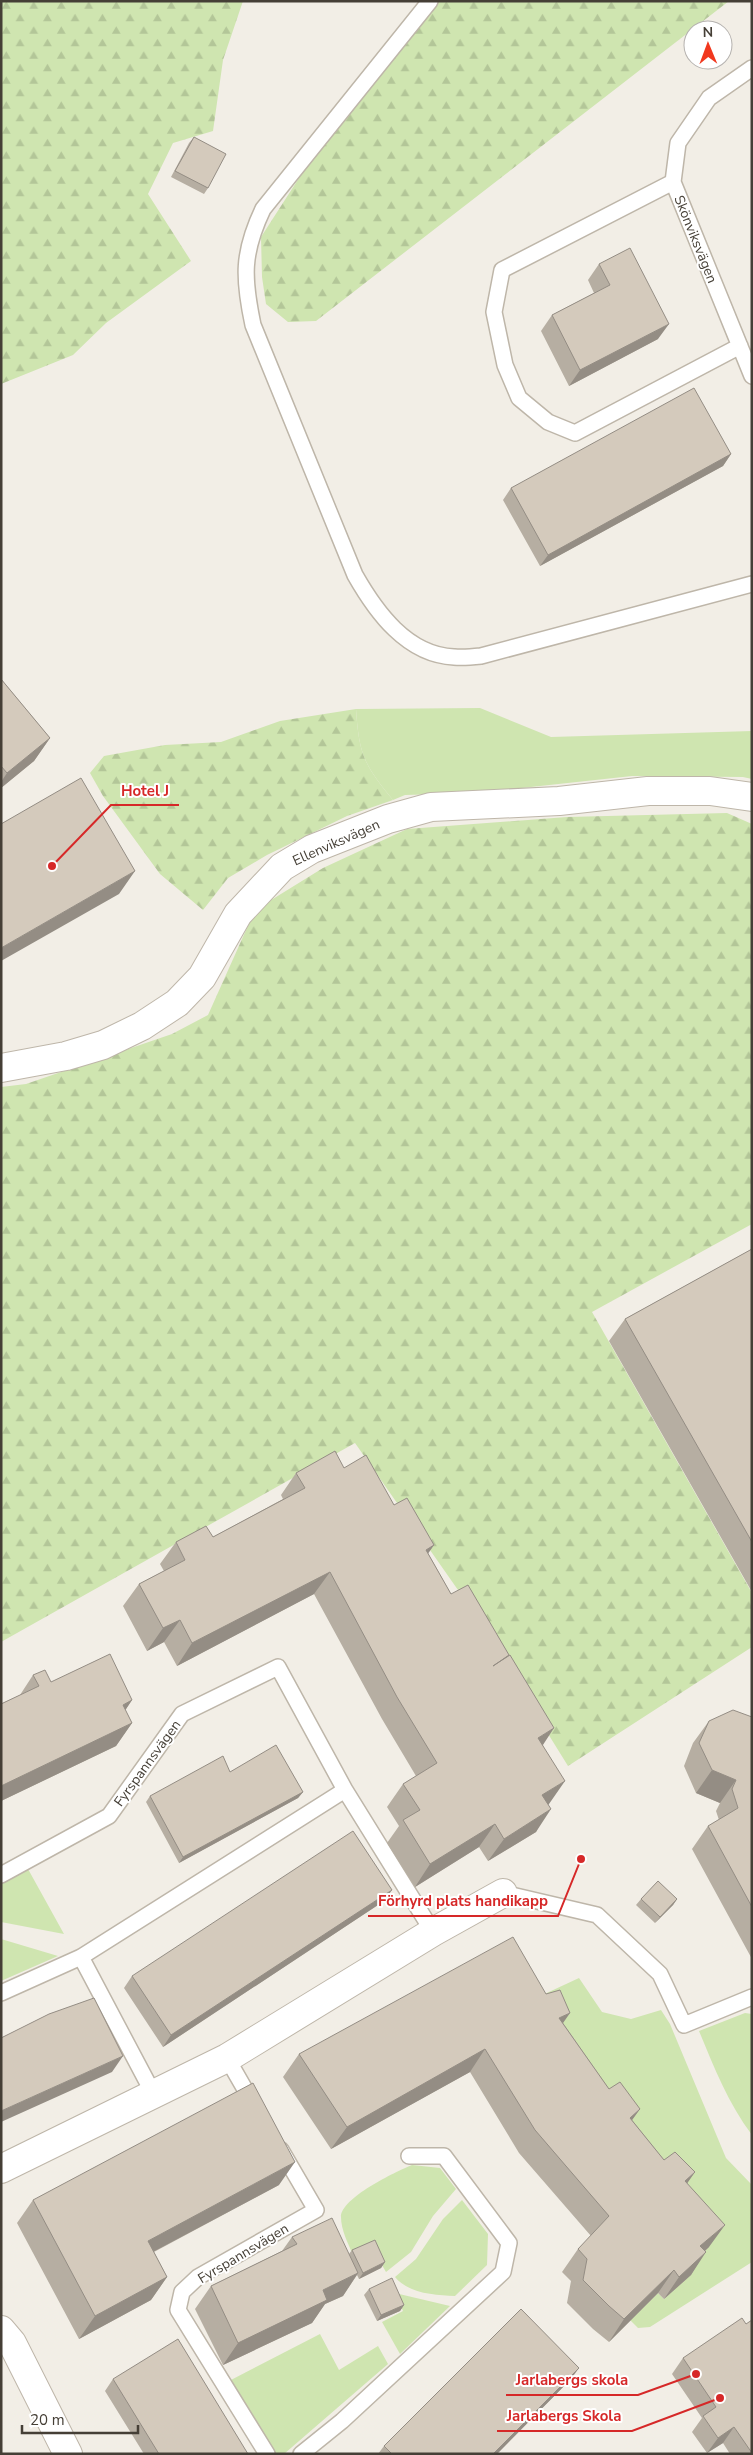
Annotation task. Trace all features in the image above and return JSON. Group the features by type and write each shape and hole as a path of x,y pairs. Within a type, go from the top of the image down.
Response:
{"street":[{"name":"Ellenviksvägen","path":"1,1068 66,1056 103,1045 142,1026 177,1003 202,977 238,914 282,867 312,849 388,819 431,808 559,801 648,791 710,791 752,797"},
{"path":"1,2170 227,2058 433,1932 503,1893"},
{"path":"1,2330 12,2343 68,2454"}],"lane":[{"path":"430,1 263,209 252,233 246,256 246,293 252,325 355,575 371,603 390,626 411,641 432,652 453,657 481,656 752,584"},
{"name":"Skönviksvägen","path":"752,68 709,98 678,143 673,182 752,376"},
{"path":"673,182 502,270 494,312 505,365 519,398 548,422 575,433 740,346"},
{"name":"Fyrspannsvägen","path":"1,1875 109,1816 182,1714 278,1667 345,1790 433,1932"},
{"path":"1,1992 81,1957 345,1790"},
{"path":"503,1893 597,1915 660,1974 684,2025 752,1997"},
{"path":"81,1957 153,2093"},
{"path":"227,2058 262,2117"},
{"name":"Fyrspannsvägen","path":"267,2454 178,2310 182,2292 198,2278 316,2210 271,2134"},
{"path":"301,2454 342,2421 503,2272 509,2243 444,2156 409,2156"}],"green space":[{"path":"1,1 243,1 223,60 213,131 173,143 148,194 191,261 106,323 73,355 1,384"},
{"path":"438,1 729,1 704,20 683,20 683,37 316,321 288,322 266,304 262,277 261,237 310,161"},
{"path":"480,708 551,737 752,731 752,779 743,777 632,776 477,793 405,795 393,800 369,768 361,748 356,709"},
{"path":"356,709 361,748 369,768 393,800 347,816 267,855 228,878 203,910 160,874 103,796 90,773 104,756 165,745 221,742 280,721"},
{"path":"727,813 752,824 752,1224 592,1312 752,1593 752,1647 568,1766 465,1600 355,1443 1,1642 1,1087 26,1084 172,1034 208,1015 255,910 323,868 407,829 567,817"},
{"path":"28,1869 64,1934 1,1922 1,1882"},
{"path":"1,1939 58,1956 1,1981"},
{"path":"579,1978 602,2012 631,2019 661,2010 670,2024 726,2158 752,2185 752,2262 650,2327 638,2328 630,2320 658,2293 664,2299 690,2274 523,2004"},
{"path":"745,2013 752,2014 752,2135 729,2098 699,2031"},
{"path":"412,2165 440,2168 456,2189 433,2216 411,2252 386,2272 371,2246 353,2255 343,2232 341,2217 343,2210 359,2194 370,2186"},
{"path":"462,2200 488,2234 487,2265 455,2296 423,2293 401,2283 395,2277 416,2259 443,2219"},
{"path":"395,2293 450,2306 400,2354 382,2322 403,2311"},
{"path":"320,2334 339,2370 378,2346 388,2364 284,2454 274,2454 229,2381"}],"building":[{"path":"194,137 226,154 208,188 175,171"},
{"path":"630,248 669,324 580,370 552,315 610,285 599,264"},
{"path":"694,388 731,454 548,555 511,488"},
{"path":"1,679 50,738 7,773 1,766"},
{"path":"81,778 135,871 1,948 1,824"},
{"path":"752,1249 752,1542 625,1319"},
{"path":"335,1451 344,1468 366,1455 394,1505 407,1498 434,1545 426,1550 451,1594 468,1585 509,1655 493,1666 510,1655 554,1728 538,1738 565,1781 542,1795 551,1809 504,1839 495,1824 430,1864 403,1820 420,1810 403,1784 437,1763 397,1697 330,1572 192,1643 180,1620 163,1628 139,1584 185,1560 176,1542 206,1526 213,1537 305,1488 296,1473"},
{"path":"110,1654 132,1700 123,1705 132,1723 1,1786 1,1704 39,1686 33,1675 45,1670 51,1682"},
{"path":"733,1710 752,1717 752,1907 708,1826 738,1808 732,1789 736,1780 712,1770 699,1743 709,1721"},
{"path":"276,1745 303,1792 183,1857 150,1796 223,1756 230,1772"},
{"path":"353,1831 392,1890 171,2035 132,1976"},
{"path":"658,1881 677,1899 660,1917 641,1899"},
{"path":"513,1937 546,1994 560,1990 570,2013 559,2018 609,2089 620,2082 640,2109 630,2118 664,2160 675,2152 695,2172 685,2181 725,2225 700,2246 706,2252 679,2277 674,2270 624,2319 583,2280 587,2259 578,2249 609,2216 535,2130 485,2049 347,2127 299,2054"},
{"path":"94,1998 123,2056 1,2111 1,2038 49,2014"},
{"path":"253,2083 295,2162 148,2241 167,2277 95,2316 33,2200"},
{"path":"332,2218 358,2273 323,2290 327,2300 238,2343 211,2286 297,2244 292,2237"},
{"path":"375,2240 385,2262 363,2273 352,2250"},
{"path":"392,2278 404,2305 381,2315 369,2289"},
{"path":"521,2309 579,2368 493,2454 392,2454 384,2446"},
{"path":"742,2318 746,2324 752,2320 752,2453 734,2427 718,2438 703,2416 716,2407 683,2358"},
{"path":"178,2339 248,2454 159,2454 113,2379"}],"place":[{"name":"Hotel J","path":"52,866"},
{"name":"Förhyrd plats handikapp","path":"581,1859"},
{"name":"Jarlabergs skola","path":"696,2374"},
{"name":"Jarlabergs Skola","path":"720,2398"}]}
